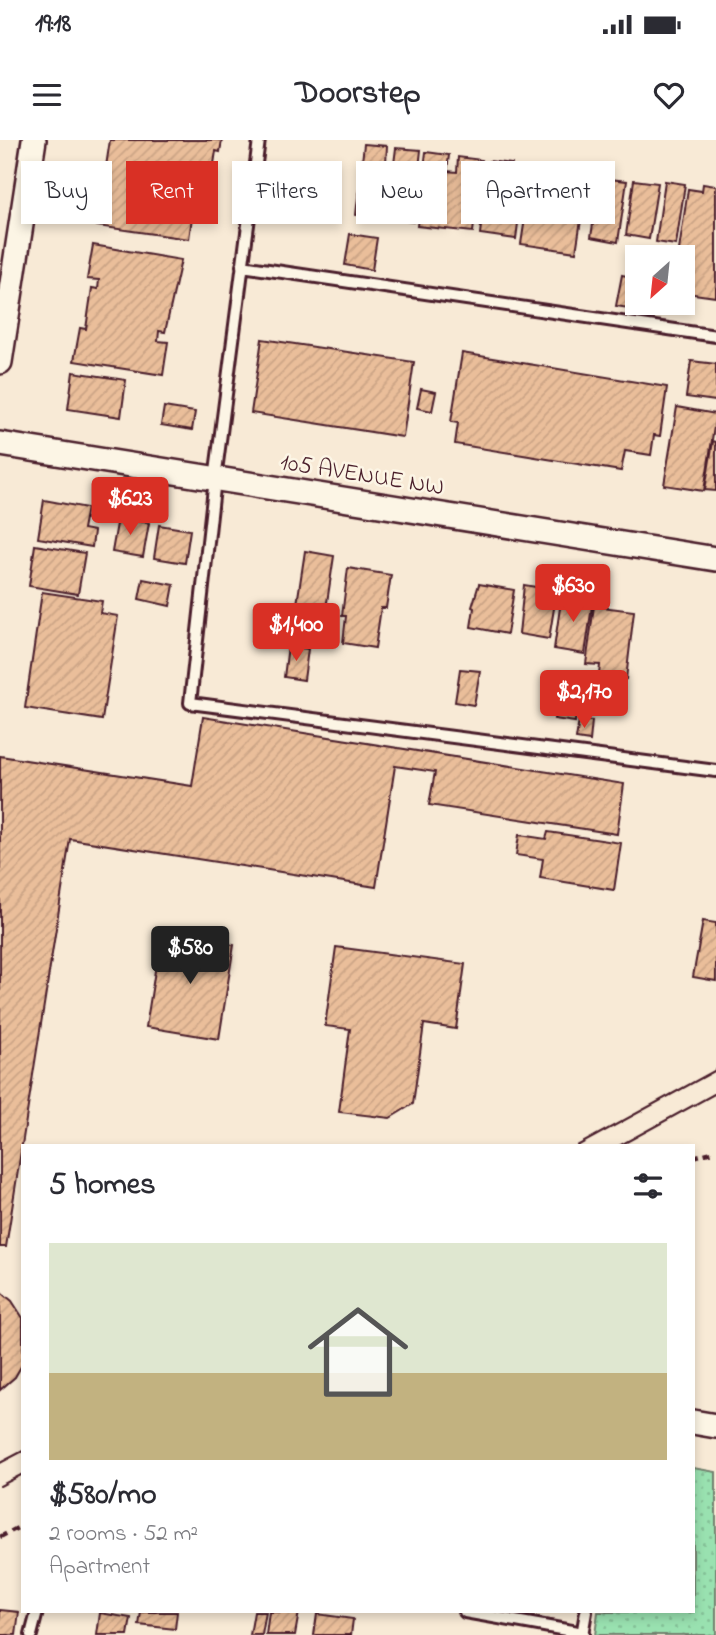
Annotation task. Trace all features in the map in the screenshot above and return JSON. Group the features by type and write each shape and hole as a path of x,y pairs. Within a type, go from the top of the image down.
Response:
{"street":[{"path":"0,362 34,140"},
{"name":"105 AVENUE NW","path":"0,444 716,559"},
{"path":"695,1422 716,1426"}],"lane":[{"path":"259,140 215,478 190,704 716,771"},
{"path":"242,266 716,336"},
{"path":"31,1635 37,1613"},
{"path":"470,1613 583,1634 586,1613"}],"path":[{"path":"695,1157 716,1152"},
{"path":"0,1537 21,1525"}],"green space":[{"path":"695,1468 716,1472 716,1635 595,1635 598,1613 695,1613"}],"building":[{"path":"110,140 222,140 220,152 216,151 214,161 126,161 126,224 191,224 189,239 97,226 112,224 112,161 107,161"},
{"path":"364,144 387,146 386,161 362,161"},
{"path":"396,148 421,150 420,161 394,161"},
{"path":"426,152 449,155 447,171 447,161 425,161"},
{"path":"458,157 482,160 461,161 461,224 474,224 473,232 417,226 447,224 447,171 457,172"},
{"path":"615,180 627,181 618,242 591,237 593,224 615,224"},
{"path":"634,180 658,183 649,239 626,235"},
{"path":"665,181 685,184 676,245 656,242"},
{"path":"703,184 716,186 716,297 695,294 695,245 680,245 688,189 702,191"},
{"path":"481,224 518,224 516,239 480,234"},
{"path":"524,224 580,224 576,252 521,244"},
{"path":"350,234 377,238 372,270 345,265"},
{"path":"93,245 181,260 165,332 159,331 158,341 168,342 163,375 74,361 80,328 86,329 92,288 98,289 99,280 87,279"},
{"path":"622,275 625,276 625,307 616,306"},
{"path":"262,339 414,362 403,437 251,413"},
{"path":"462,353 667,387 660,436 654,435 651,455 625,451 621,471 455,444 458,423 451,422"},
{"path":"691,361 716,364 716,401 686,397"},
{"path":"73,372 126,380 121,417 68,409"},
{"path":"421,389 436,392 432,411 417,408"},
{"path":"164,407 195,412 192,430 161,425"},
{"path":"677,407 716,414 704,491 664,485"},
{"path":"713,441 716,442 716,491 705,490"},
{"path":"44,500 87,508 83,529 94,531 92,547 38,538"},
{"path":"118,518 149,523 143,557 112,552"},
{"path":"159,525 190,530 185,563 154,558"},
{"path":"35,545 85,553 78,594 29,586"},
{"path":"305,551 334,556 326,609 297,604"},
{"path":"348,568 391,575 386,608 381,608 375,648 343,643 346,616 342,616"},
{"path":"143,579 174,585 170,606 139,599"},
{"path":"479,584 514,590 507,634 471,627 472,607"},
{"path":"524,585 542,588 541,593 556,596 549,639 519,634"},
{"path":"42,592 102,601 100,613 118,616 102,720 25,708"},
{"path":"562,594 593,599 585,654 554,649"},
{"path":"594,606 634,611 626,679 599,675 600,665 586,664"},
{"path":"288,646 308,649 304,680 284,677"},
{"path":"460,669 480,671 474,705 455,702"},
{"path":"558,687 579,690 575,722 554,719"},
{"path":"203,717 624,784 617,834 429,805 435,772 395,766 376,887 70,839 6,1247 0,1247 0,756 192,786"},
{"path":"579,720 592,721 590,741 576,739"},
{"path":"548,832 621,843 614,890 540,878 543,859 516,855 519,835 546,839"},
{"path":"703,921 716,923 716,981 693,977"},
{"path":"161,933 234,945 219,1039 146,1027"},
{"path":"336,947 465,964 456,1029 424,1024 413,1104 390,1118 339,1112 350,1029 325,1026"},
{"path":"0,1291 12,1301 21,1315 21,1366 15,1377 0,1390"},
{"path":"0,1610 19,1612 16,1635 0,1635"},
{"path":"100,1613 131,1618 128,1635 97,1635"},
{"path":"141,1613 177,1613 175,1629 139,1625"},
{"path":"254,1613 266,1613 262,1635 250,1635"},
{"path":"269,1613 299,1613 295,1635 266,1635"},
{"path":"317,1614 353,1619 351,1635 314,1635"}],"tram line":[{"path":"581,1144 716,1070"},
{"path":"623,1144 716,1093"},
{"path":"0,1463 21,1452"},
{"path":"0,1486 21,1475"}]}
